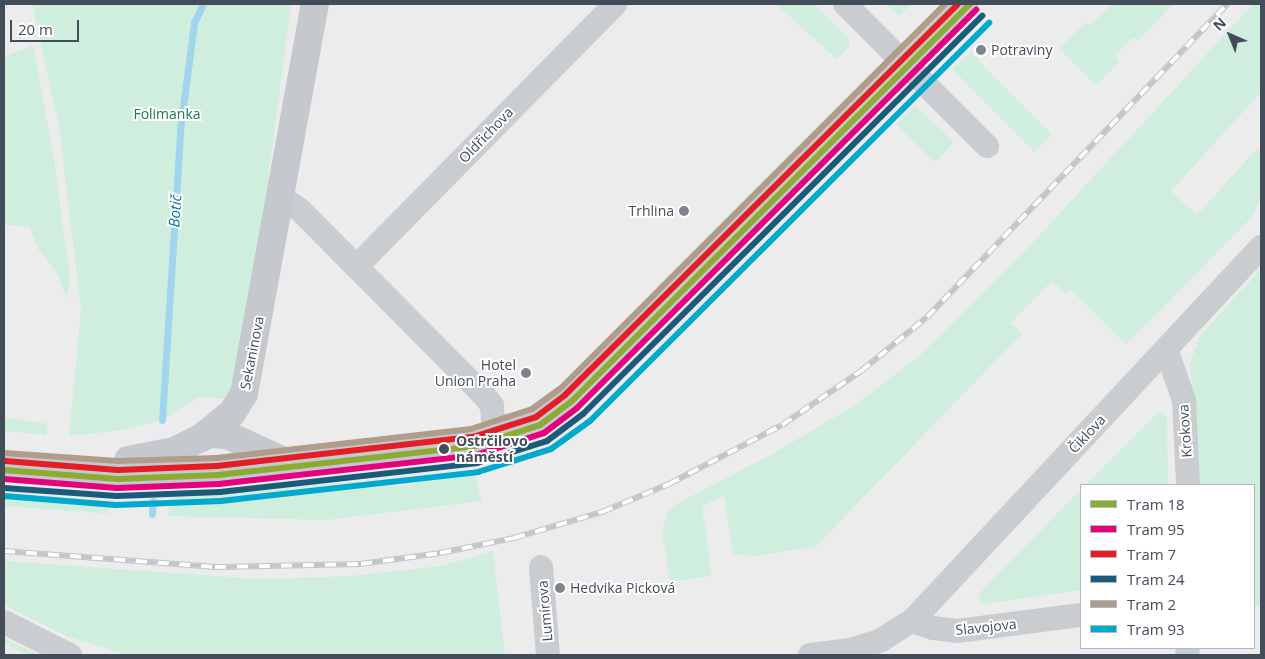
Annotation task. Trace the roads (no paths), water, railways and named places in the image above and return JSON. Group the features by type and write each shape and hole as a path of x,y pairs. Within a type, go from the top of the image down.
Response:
{"main road":[{"name":"Sekaninova","path":"77,471 162,454 201,438 232,413 244,394 315,4"},
{"path":"4,465 77,471 189,472 494,437 541,418 567,399 964,4"},
{"path":"201,438 227,435 271,457 288,461"}],"street":[{"name":"Oldřichova","path":"356,267 615,4"},
{"path":"845,4 987,146"},
{"path":"281,197 300,210 486,397 494,414 494,437"},
{"name":"Čiklova","path":"912,620 1261,247"},
{"name":"Krokova","path":"1166,349 1184,400 1188,484"},
{"name":"Lumírova","path":"541,567 548,655"},
{"name":"Slavojova","path":"912,620 933,628 957,631 1080,615"},
{"path":"810,655 851,650 881,640 912,620"},
{"path":"4,622 70,655"}],"waterway":[{"name":"Botič","path":"162,420 180,130 194,23 203,4"},
{"name":"Botič","path":"152,514 153,501"}],"railway":[{"path":"4,551 215,567 361,564 440,553 514,538 602,512 669,484 782,425 861,371 927,317 1227,4"}],"tram line":[{"name":"2","path":"5,453 118,461 217,458 471,429 532,409 560,389 945,4"},
{"name":"7","path":"5,461 118,470 217,466 473,437 536,417 565,395 958,4"},
{"name":"18","path":"4,470 118,479 218,475 475,446 540,425 571,402 970,4"},
{"name":"95","path":"4,479 117,488 219,484 476,455 544,433 577,408 976,10"},
{"name":"24","path":"4,488 117,496 220,492 477,463 547,441 583,414 982,16"},
{"name":"93","path":"4,496 116,505 221,501 478,472 551,449 590,421 989,23"}],"place":[{"name":"Potraviny","path":"981,50"},
{"name":"Trhlina","path":"684,211"},
{"name":"Hotel Union Praha","path":"526,373"},
{"name":"Ostrčilovo náměstí","path":"444,449"},
{"name":"Hedvika Picková","path":"560,588"}],"park label":[{"name":"Folimanka","path":"167,114"}]}
